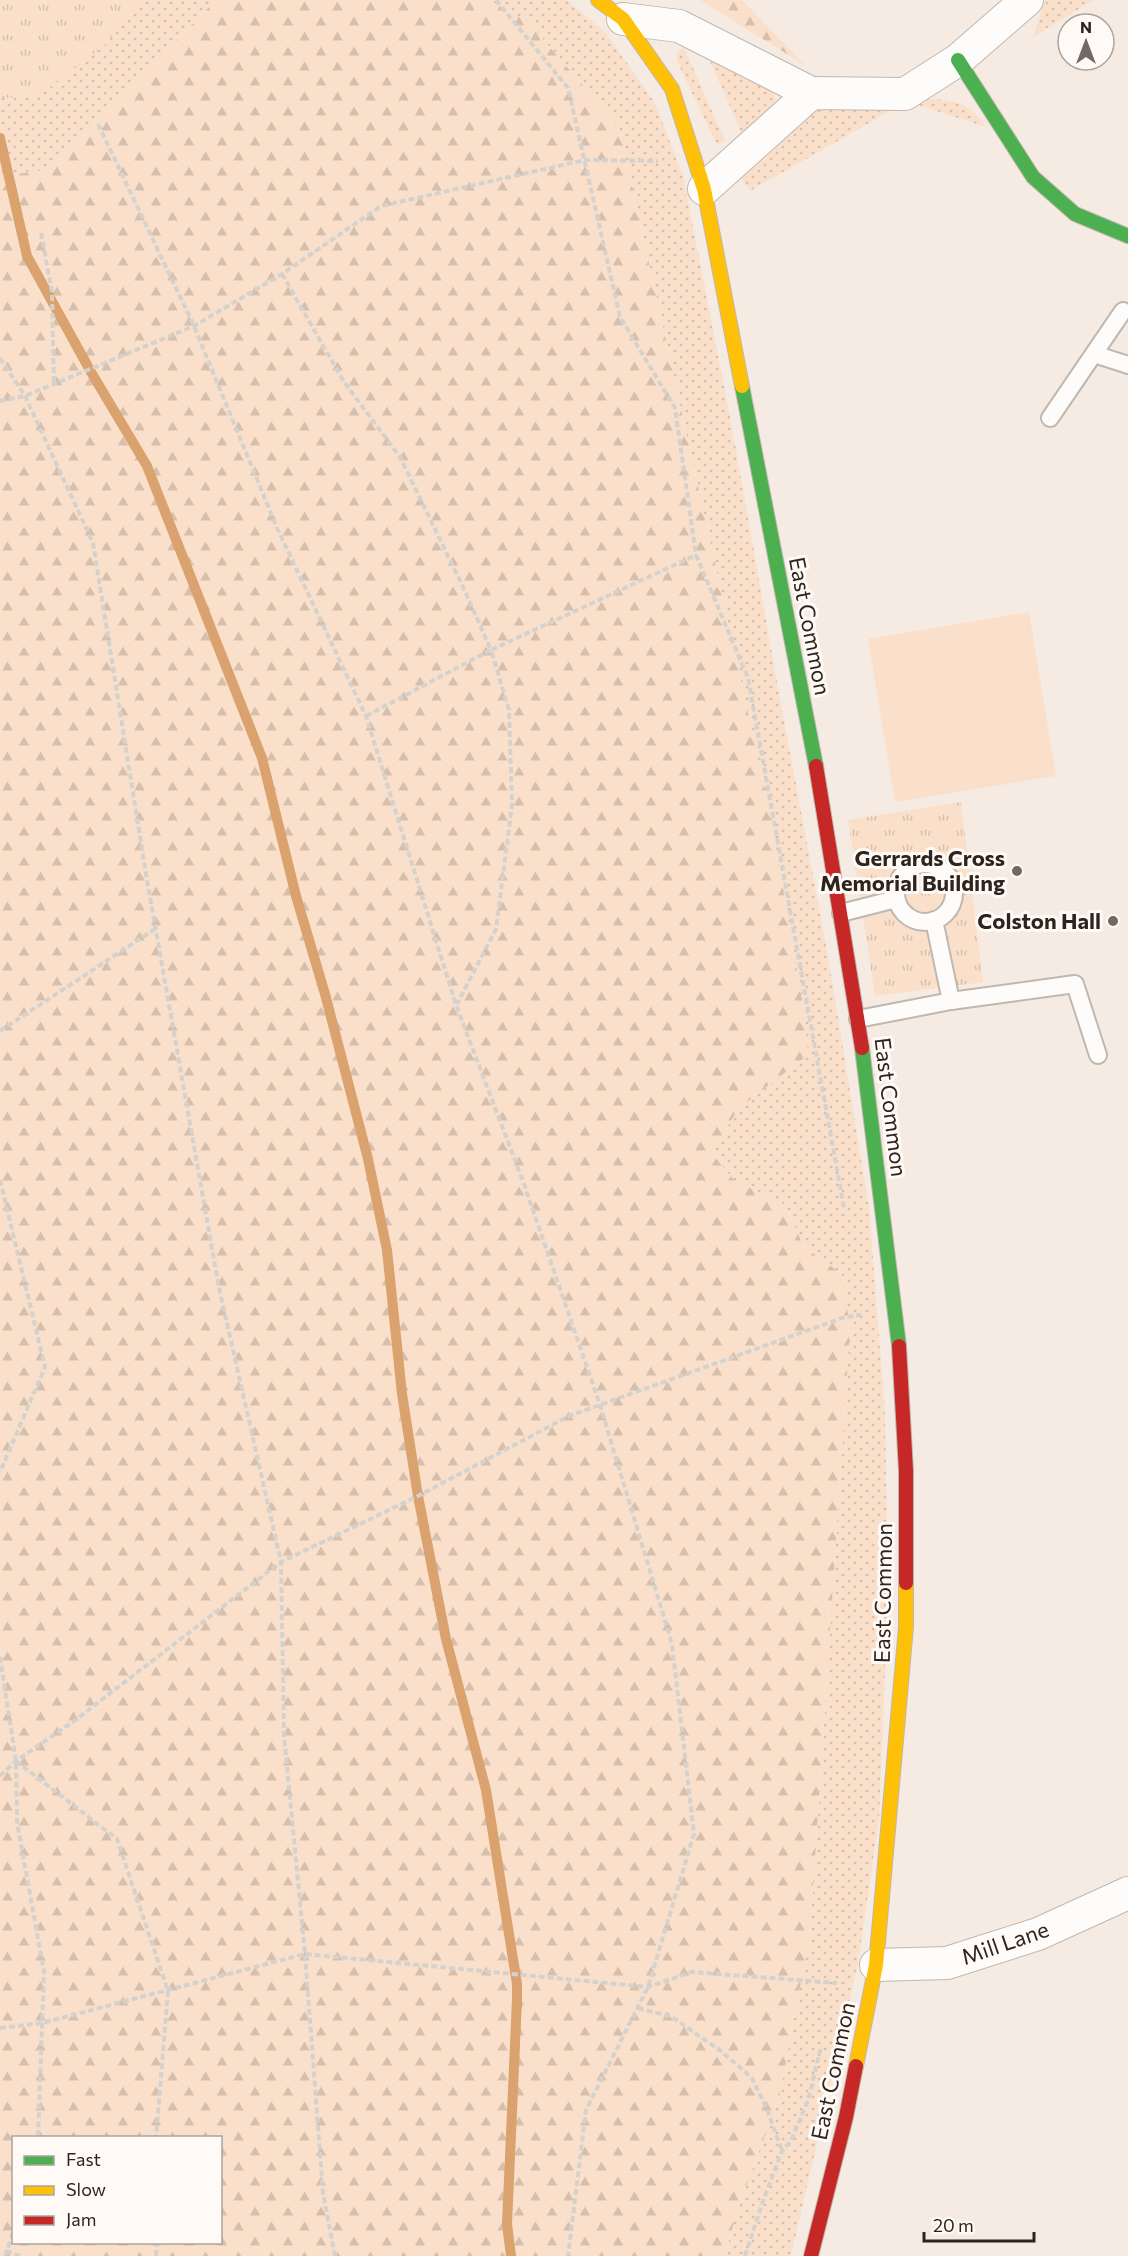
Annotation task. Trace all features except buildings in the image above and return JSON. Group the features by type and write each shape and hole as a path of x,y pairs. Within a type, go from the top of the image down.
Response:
{"street":[{"name":"East Common","path":"598,0 623,19 672,89 700,175 822,795 858,1019 898,1327 906,1471 906,1628 876,1965 846,2117 811,2256"},
{"path":"623,19 679,26 812,93 905,94 958,60 1027,0"},
{"path":"958,60 1034,177 1076,214 1128,236"},
{"path":"700,175 812,93"},
{"name":"Mill Lane","path":"876,1965 947,1963 1038,1934 1128,1893"}],"lane":[{"path":"1050,418 1123,311"},
{"path":"1094,354 1128,365"},
{"path":"922,863 940,868 953,882 953,901 943,916 934,920 924,922 914,920 900,908 896,899 895,889 904,871 922,863"},
{"path":"841,913 896,899"},
{"path":"934,920 951,1000"},
{"path":"858,1019 951,1000 1075,984 1098,1055"}],"path":[{"path":"496,0 568,88 620,317 675,408 696,555 748,678 846,1218"},
{"path":"98,124 194,326 277,528 366,716 456,1005 524,1184 600,1405 672,1644 694,1834 648,1987 586,2110 568,2256"},
{"path":"0,401 25,396 54,385 194,326 282,274 381,206 585,160 700,175"},
{"path":"41,233 52,292 54,385"},
{"path":"282,274 344,382 400,457 491,650 509,710 512,805 496,930 456,1005"},
{"path":"0,358 25,396 93,543 155,930 219,1288 281,1562 284,1735 305,1954 323,2193 335,2256"},
{"path":"366,716 491,650 696,555"},
{"path":"0,1032 155,930"},
{"path":"0,1180 45,1367 0,1472"},
{"path":"860,1305 862,1326"},
{"path":"0,1776 16,1761 74,1720 281,1562 418,1496 569,1416 845,1317 861,1315 898,1327"},
{"path":"0,1657 16,1761 17,1822 44,1972 38,2136"},
{"path":"16,1761 117,1839 168,1991 156,2136"},
{"path":"0,2028 42,2023 305,1954 648,1987 693,1971 835,1984 876,1965"},
{"path":"835,1984 837,1972"},
{"path":"638,2008 672,2017 722,2051 752,2078 767,2109 782,2151"},
{"path":"745,2256 782,2151 791,2141 808,2100 822,2042"},
{"path":"12,2235 5,2254 21,2256"}],"green space":[{"path":"0,0 216,0 47,170 0,176"},
{"path":"0,0 137,0 136,10 104,46 39,96 0,98"},
{"path":"216,0 489,0 528,22 619,127 770,813 804,1012 808,1055 739,1108 711,1153 734,1180 785,1205 804,1247 842,1274 850,1327 810,1935 779,2098 737,2210 725,2256 0,2256 0,176 47,170"},
{"path":"489,0 567,0 606,33 655,103 683,176 732,427 828,956 869,1208 885,1412 888,1599 879,1818 858,1964 791,2256 725,2256 737,2210 779,2098 810,1935 850,1327 842,1274 804,1247 785,1205 734,1180 711,1153 739,1108 808,1055 804,1012 770,813 619,127 528,22"},
{"path":"700,0 742,0 806,66"},
{"path":"1045,0 1094,0 1074,12 1056,12 1056,23 1033,37"},
{"path":"684,48 725,141 717,145 677,61 677,52"},
{"path":"707,54 772,91 776,99 742,134"},
{"path":"922,99 958,103 980,118 986,127 918,105"},
{"path":"828,104 880,107 892,110 750,191 738,173 783,123"},
{"path":"1029,612 1056,776 895,802 868,639"},
{"path":"961,802 983,982 875,996 848,820"}],"waterway":[{"path":"0,138 27,256 91,372 147,466 262,758 296,896 325,994 368,1159 387,1250 402,1394 418,1496 446,1639 486,1790 517,1984 517,2006"},
{"path":"511,2256 507,2224 517,1999"}],"traffic: fast":[{"path":"958,60 1033,177 1075,214 1128,236"},
{"path":"742,386 816,766"},
{"path":"862,1048 899,1346"}],"traffic: slow":[{"path":"598,0 623,19 672,89 704,189 742,386"},
{"path":"856,2066 876,1965 906,1627 906,1583"}],"traffic: jam":[{"path":"816,766 862,1048"},
{"path":"899,1346 906,1471 906,1583"},
{"path":"811,2256 846,2117 856,2066"}],"place":[{"name":"Gerrards Cross Memorial Building","path":"1017,871"},
{"name":"Colston Hall","path":"1113,921"}]}
